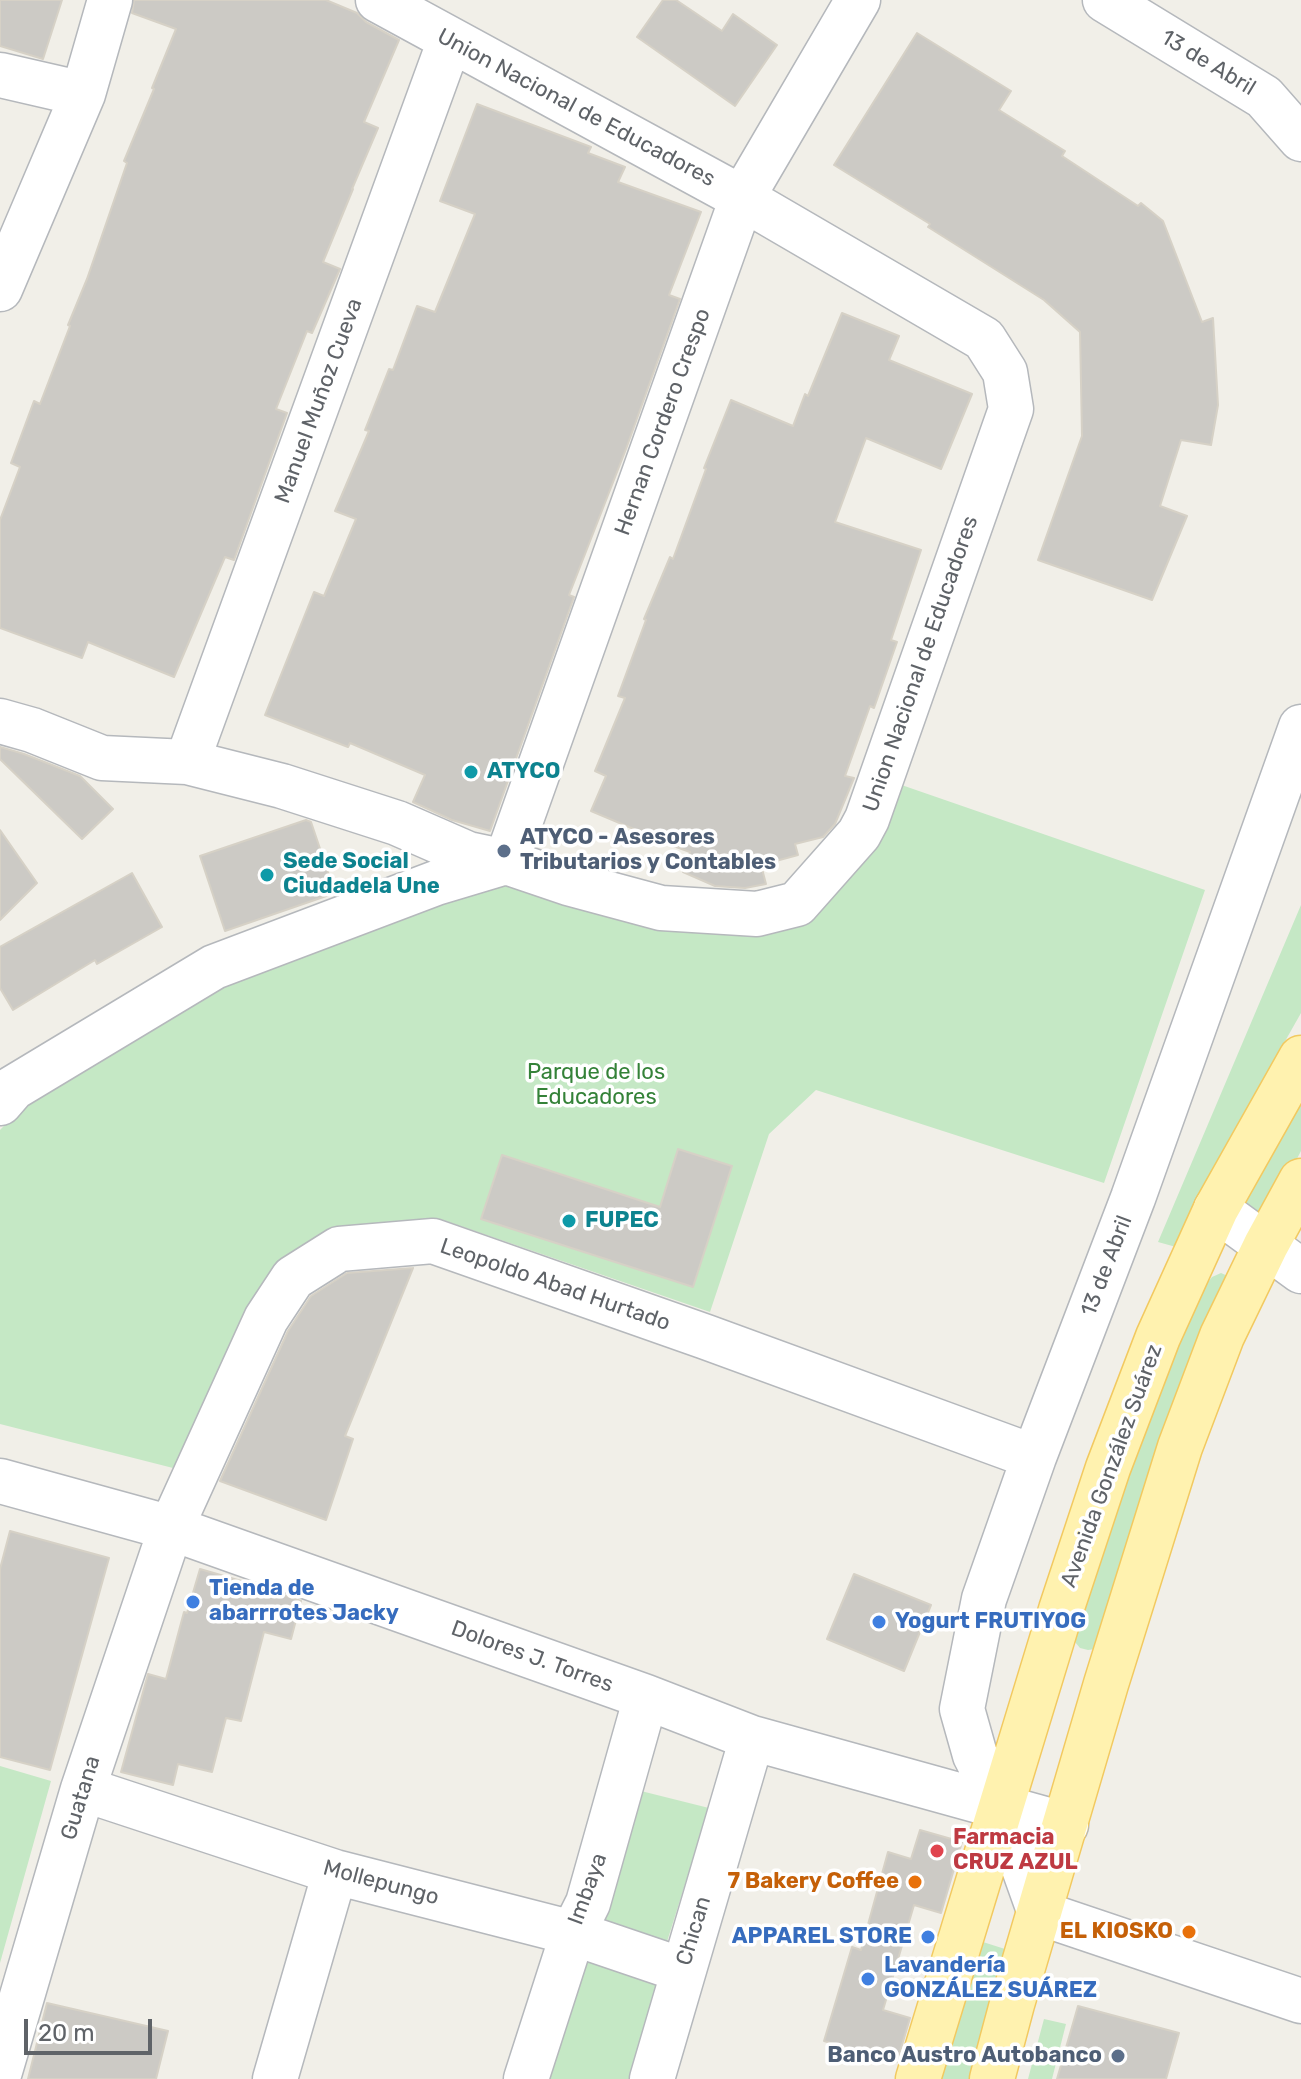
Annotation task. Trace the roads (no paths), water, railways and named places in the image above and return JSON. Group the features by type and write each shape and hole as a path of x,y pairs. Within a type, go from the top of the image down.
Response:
{"main road":[{"name":"Avenida González Suárez","path":"918,2079 1061,1610 1108,1468 1158,1337 1216,1209 1301,1058"},
{"path":"992,2079 1136,1585 1180,1447 1222,1336 1301,1181"}],"street":[{"path":"0,289 83,94 110,0"},
{"name":"Union Nacional de Educadores","path":"0,721 32,730 102,758 187,762 282,786 397,823 468,854 506,862 568,883 661,908 757,914 797,904 859,834 1011,409 1005,372 984,339 742,198 378,0"},
{"name":"Hernan Cordero Crespo","path":"506,862 742,198 858,0"},
{"name":"13 de Abril","path":"1105,0 1264,97 1301,139"},
{"name":"Manuel Muñoz Cueva","path":"187,762 450,40"},
{"path":"0,75 83,94"},
{"name":"13 de Abril","path":"1040,1913 1002,1807 975,1755 962,1709 984,1599 1034,1457 1133,1198 1301,727"},
{"path":"4,1088 214,967 436,883 506,862"},
{"path":"1216,1209 1301,1271"},
{"name":"Leopoldo Abad Hurtado","path":"171,1528 266,1319 293,1278 339,1249 433,1241 1034,1457"},
{"name":"Dolores J. Torres","path":"0,1481 171,1528 646,1697 752,1738 1066,1825"},
{"name":"Guatana","path":"0,2071 83,1789 171,1528"},
{"name":"Imbaya","path":"526,2079 573,1933 588,1903 646,1697"},
{"name":"Chican","path":"652,2079 752,1738"},
{"name":"Mollepungo","path":"83,1789 335,1872 573,1933 682,1970"},
{"path":"275,2079 335,1872"},
{"path":"1040,1913 1301,2001"}],"place":[{"name":"ATYCO","path":"471,772"},
{"name":"ATYCO - Asesores Tributarios y Contables","path":"504,851"},
{"name":"Sede Social Ciudadela Une","path":"267,875"},
{"name":"FUPEC","path":"569,1221"},
{"name":"Tienda de abarrrotes Jacky","path":"193,1602"},
{"name":"Yogurt FRUTIYOG","path":"879,1622"},
{"name":"Farmacia CRUZ AZUL","path":"937,1851"},
{"name":"7 Bakery Coffee","path":"915,1882"},
{"name":"EL KIOSKO","path":"1189,1932"},
{"name":"APPAREL STORE","path":"928,1937"},
{"name":"Lavandería GONZÁLEZ SUÁREZ","path":"868,1979"},
{"name":"Banco Austro Autobanco","path":"1118,2056"}],"park label":[{"name":"Parque de los Educadores","path":"596,1086"}]}
